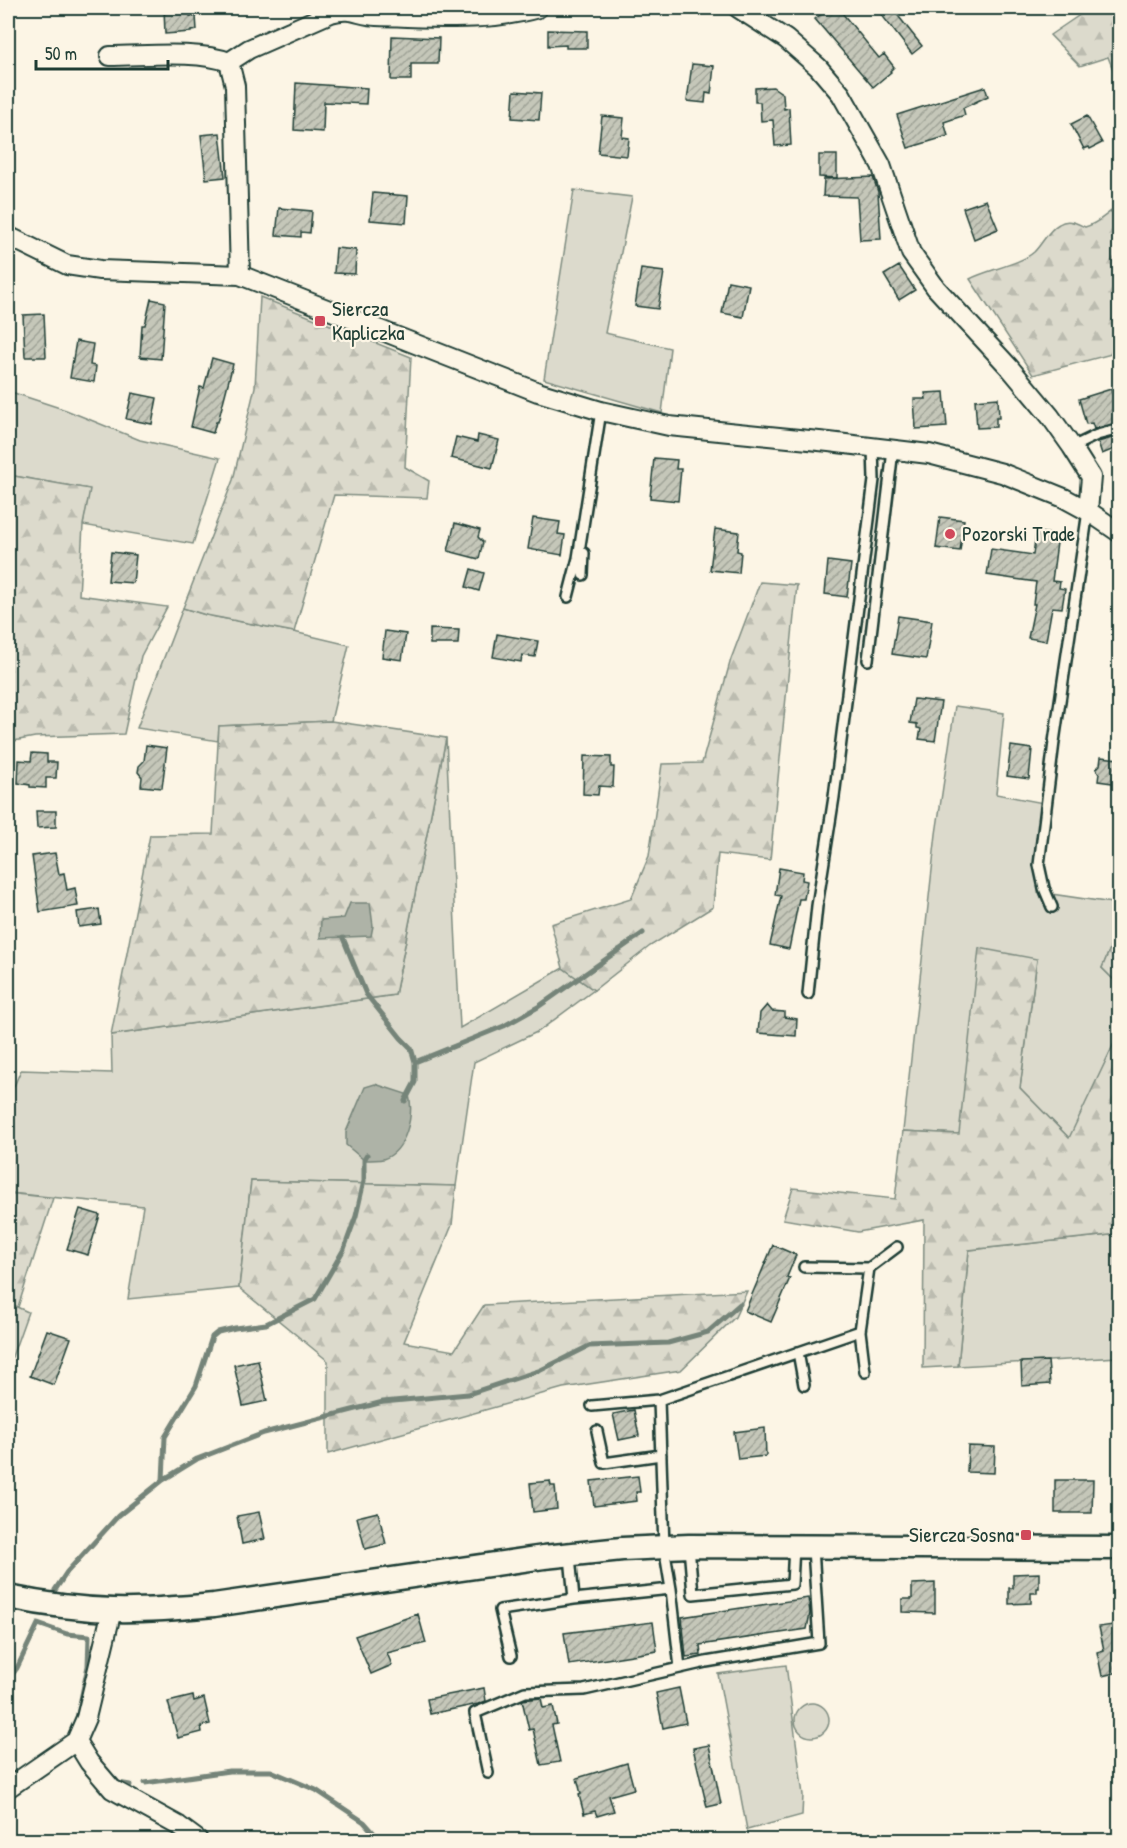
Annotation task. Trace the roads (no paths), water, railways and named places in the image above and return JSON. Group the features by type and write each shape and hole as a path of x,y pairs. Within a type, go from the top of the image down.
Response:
{"street":[{"path":"229,62 249,49 344,8 370,15 488,17 516,14 538,8"},
{"path":"738,8 757,12 818,67 842,94 881,165 911,254 936,288 1050,416 1072,447 1091,477 1088,511"},
{"path":"110,56 206,56 229,62"},
{"path":"229,62 235,86 240,275"},
{"path":"8,236 67,265 100,270 240,275 537,392 602,411 669,426 929,454 1002,473 1064,498 1088,511 1119,533"},
{"path":"8,1597 112,1611 165,1610 570,1554 664,1547 1119,1548"},
{"path":"8,1788 76,1742 86,1718 112,1611"},
{"path":"76,1742 89,1762 112,1789 179,1826 198,1840"}],"lane":[{"path":"568,597 578,558 602,411"},
{"path":"1072,447 1097,435 1119,429"},
{"path":"808,994 817,906 834,797 872,492 873,447"},
{"path":"868,660 893,450"},
{"path":"1052,907 1044,888 1039,866 1054,742 1088,511"},
{"path":"583,576 585,515"},
{"path":"804,1267 869,1268 897,1247"},
{"path":"865,1372 860,1331 869,1268"},
{"path":"592,1406 658,1400 860,1331"},
{"path":"798,1352 804,1385"},
{"path":"658,1400 664,1547 680,1668"},
{"path":"597,1431 604,1463 661,1455"},
{"path":"689,1546 693,1594 792,1584 803,1546"},
{"path":"488,1773 475,1713 525,1692 584,1690 706,1662 819,1643 803,1546"},
{"path":"570,1554 574,1599"},
{"path":"511,1656 500,1610 574,1599 671,1589"}],"waterway":[{"path":"415,1062 504,1026 538,1007 643,933"},
{"path":"343,938 366,994 411,1048 415,1062 415,1082 405,1101"},
{"path":"163,1480 165,1437 196,1386 212,1337 218,1332 266,1324 315,1299 344,1249 356,1216 364,1181 364,1160 367,1155"},
{"path":"55,1590 67,1572 118,1516 163,1480 197,1459 264,1433 383,1402 468,1394 541,1370 589,1346 668,1343 708,1332 740,1304"},
{"path":"8,1680 17,1668 38,1624 67,1634 89,1636 88,1666 78,1714"},
{"path":"145,1783 229,1771 271,1771 316,1790 364,1822 380,1840"},
{"path":"116,1780 118,1783 130,1785"}],"place":[{"name":"Siercza Kapliczka","path":"320,321"},
{"name":"Pozorski Trade","path":"950,534"},
{"name":"Siercza Sosna","path":"1026,1535"}]}
